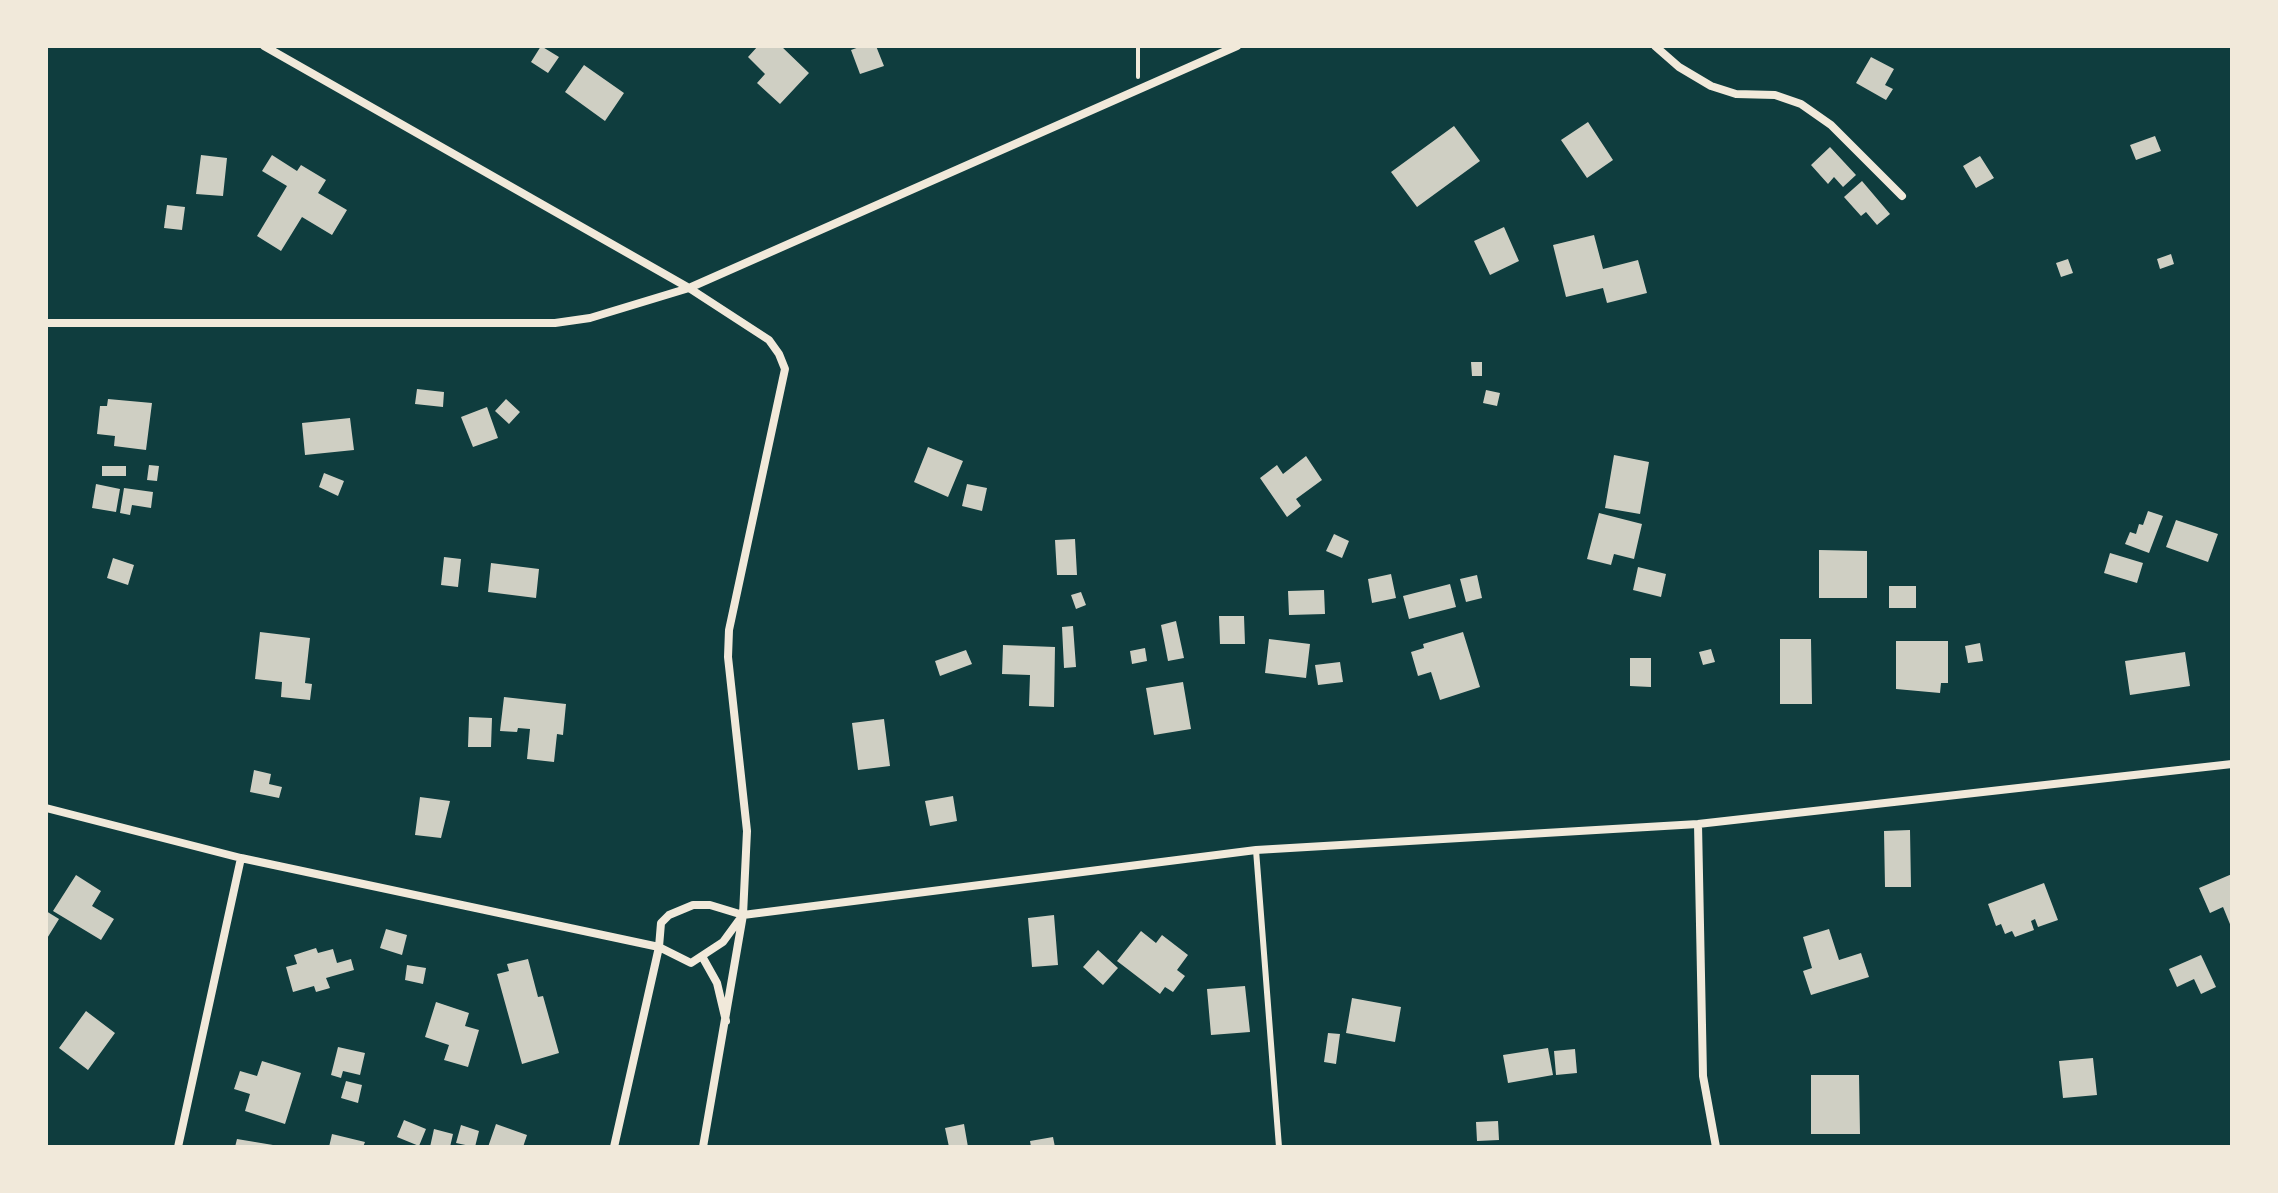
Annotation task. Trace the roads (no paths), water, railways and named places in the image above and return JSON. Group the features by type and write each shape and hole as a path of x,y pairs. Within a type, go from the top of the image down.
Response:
{"street":[{"path":"264,46 689,288 769,340 785,369 729,630 728,657 747,831 743,915 727,1024 703,1147"},
{"path":"46,323 555,323 590,318 689,288 1237,46"},
{"path":"1655,46 1679,67 1711,86 1736,94 1775,95 1801,104 1831,125 1902,196"},
{"path":"614,1147 659,947 661,923 680,909 710,905 743,915 1256,850 1698,824 2232,764"},
{"path":"46,808 241,858 659,947 691,963 703,958 723,942 743,915"},
{"path":"1698,824 1703,1076 1716,1147"},
{"path":"178,1147 241,858"},
{"path":"703,958 717,983 727,1024"}],"lane":[{"path":"1256,850 1279,1147"}]}
